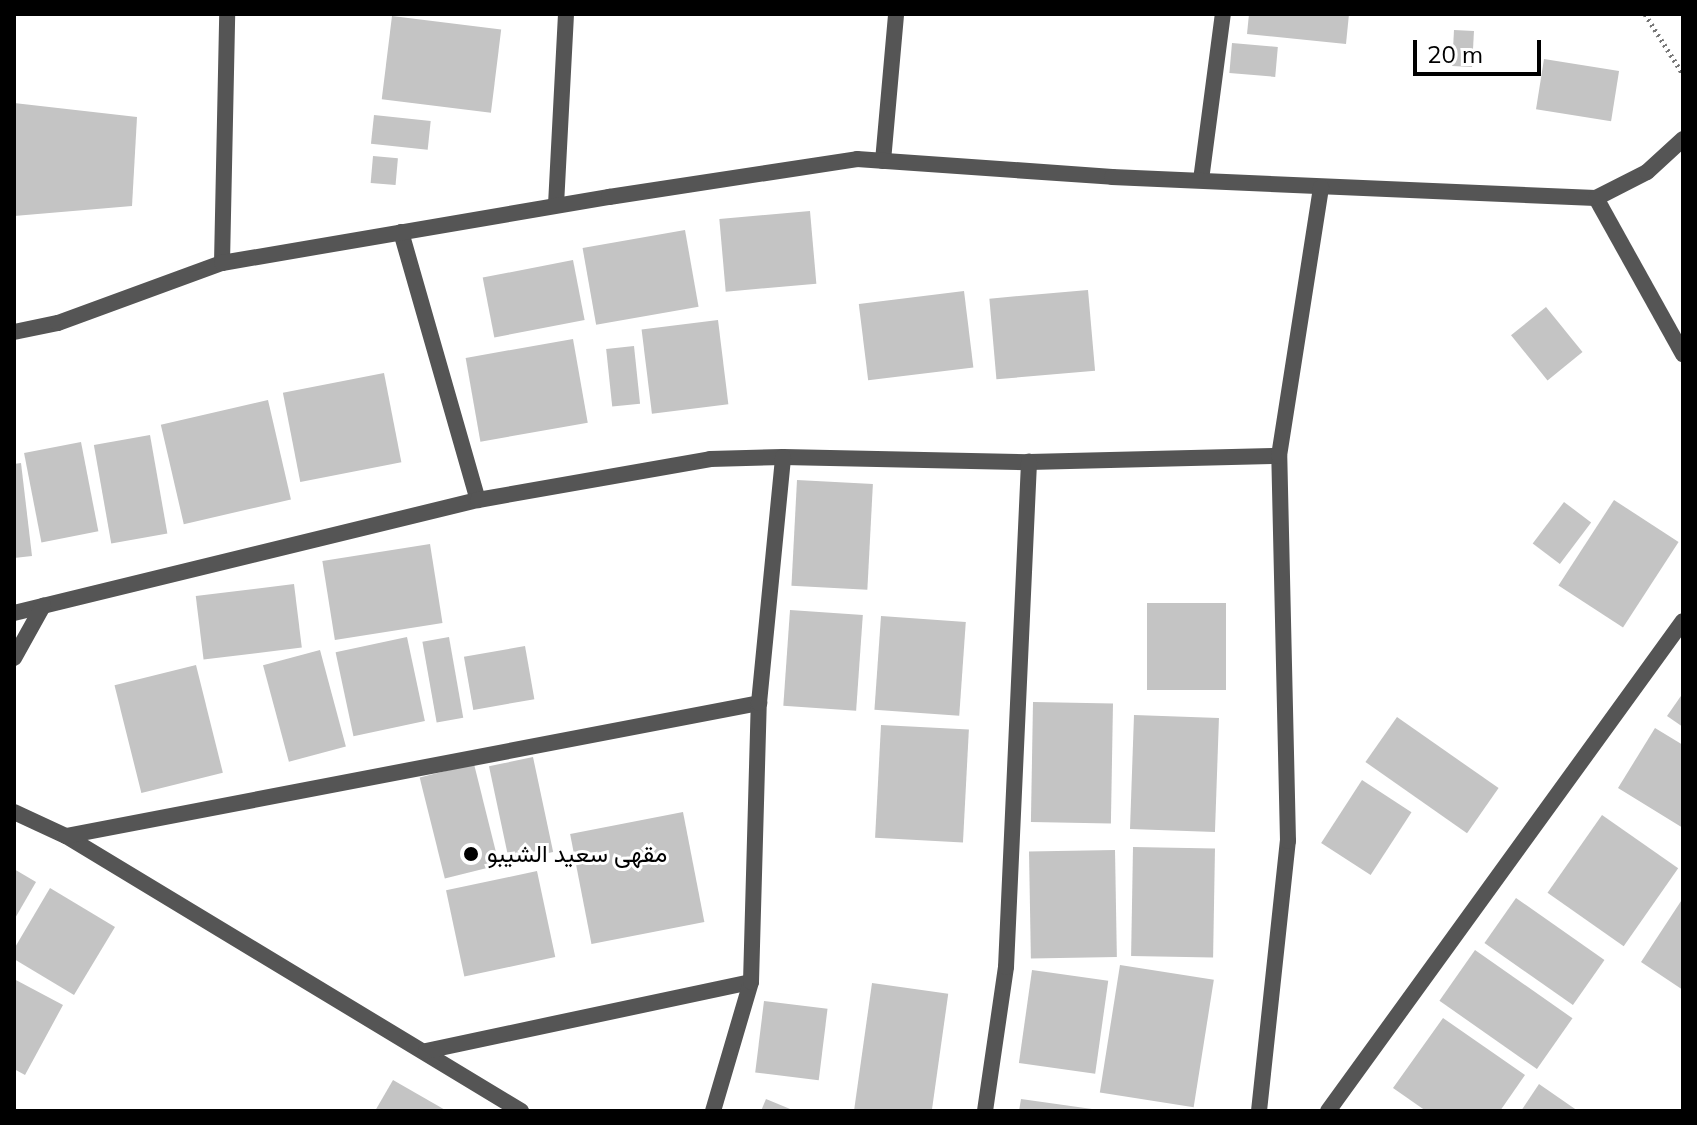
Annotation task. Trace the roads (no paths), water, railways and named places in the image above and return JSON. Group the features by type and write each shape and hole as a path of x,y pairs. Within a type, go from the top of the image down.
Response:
{"street":[{"path":"222,263 227,14"},
{"path":"556,205 566,14"},
{"path":"883,161 896,14"},
{"path":"1201,180 1223,14"},
{"path":"14,332 58,323 222,263 556,205 857,159 1321,187 1596,198 1647,172 1683,139"},
{"path":"1259,1111 1288,841 1279,456 1321,187"},
{"path":"1596,198 1683,354"},
{"path":"401,232 478,500"},
{"path":"14,613 478,500 710,459 783,457 1029,462 1279,456"},
{"path":"713,1111 751,982 759,703 783,457"},
{"path":"985,1111 1006,967 1029,462"},
{"path":"14,658 43,606"},
{"path":"1328,1111 1683,621"},
{"path":"66,836 759,703"},
{"path":"14,812 66,836 521,1111"},
{"path":"426,1051 751,982"}],"place":[{"name":"مقهى سعيد الشيبو","path":"471,854"}]}
